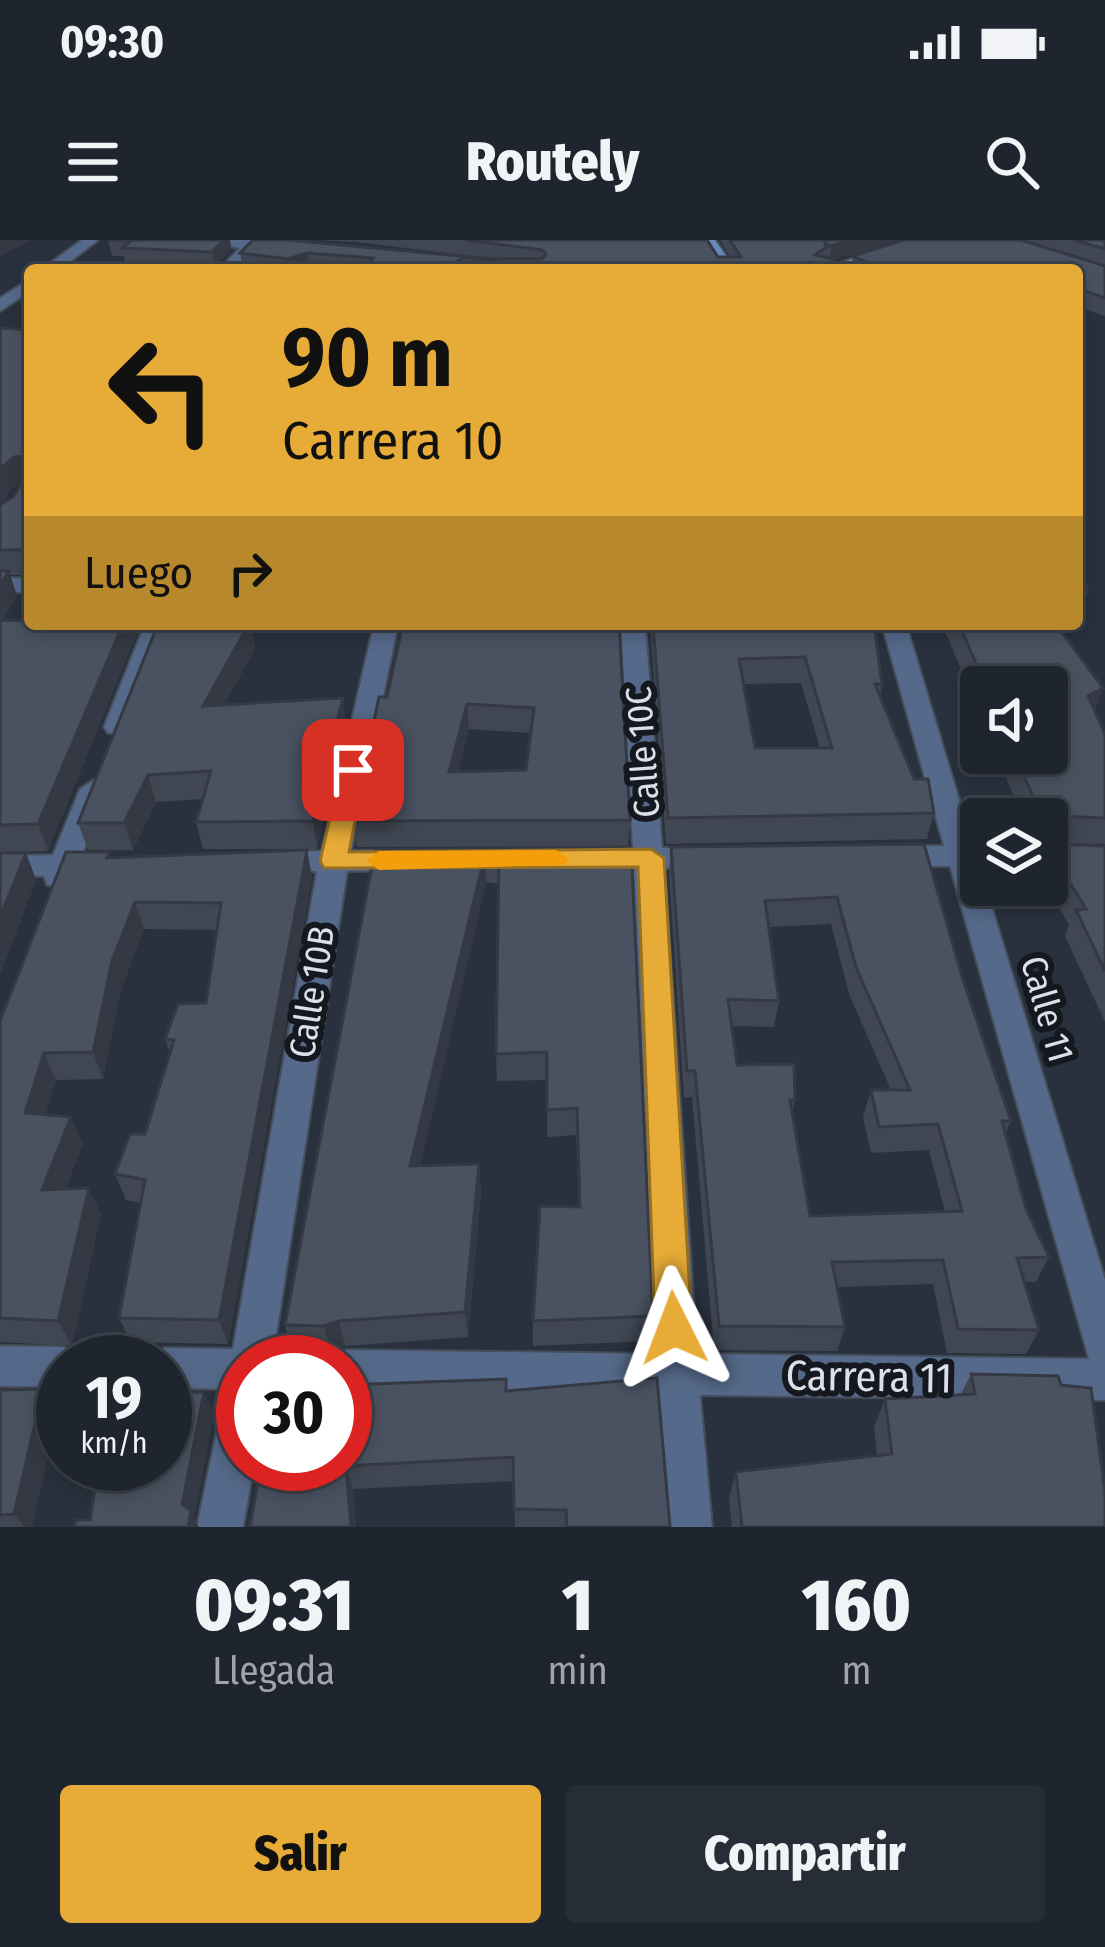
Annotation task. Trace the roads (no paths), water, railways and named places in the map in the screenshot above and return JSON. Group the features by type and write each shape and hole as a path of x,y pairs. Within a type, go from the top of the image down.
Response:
{"main road":[{"path":"846,264 928,240"}],"street":[{"path":"58,264 91,240"},
{"path":"199,240 314,248"},
{"path":"48,905 155,630"},
{"name":"Calle 10B","path":"255,1335 334,861 385,630"},
{"name":"Calle 10C","path":"633,630 689,1527"},
{"name":"Calle 11","path":"896,630 960,820"},
{"path":"866,856 960,856"},
{"path":"556,859 747,857"},
{"path":"244,863 438,860"},
{"path":"0,866 131,864"},
{"name":"Calle 11","path":"986,906 1105,1348"},
{"path":"0,1366 36,1367"},
{"name":"Carrera 11","path":"372,1370 1105,1380"},
{"path":"220,1527 227,1491"}]}
